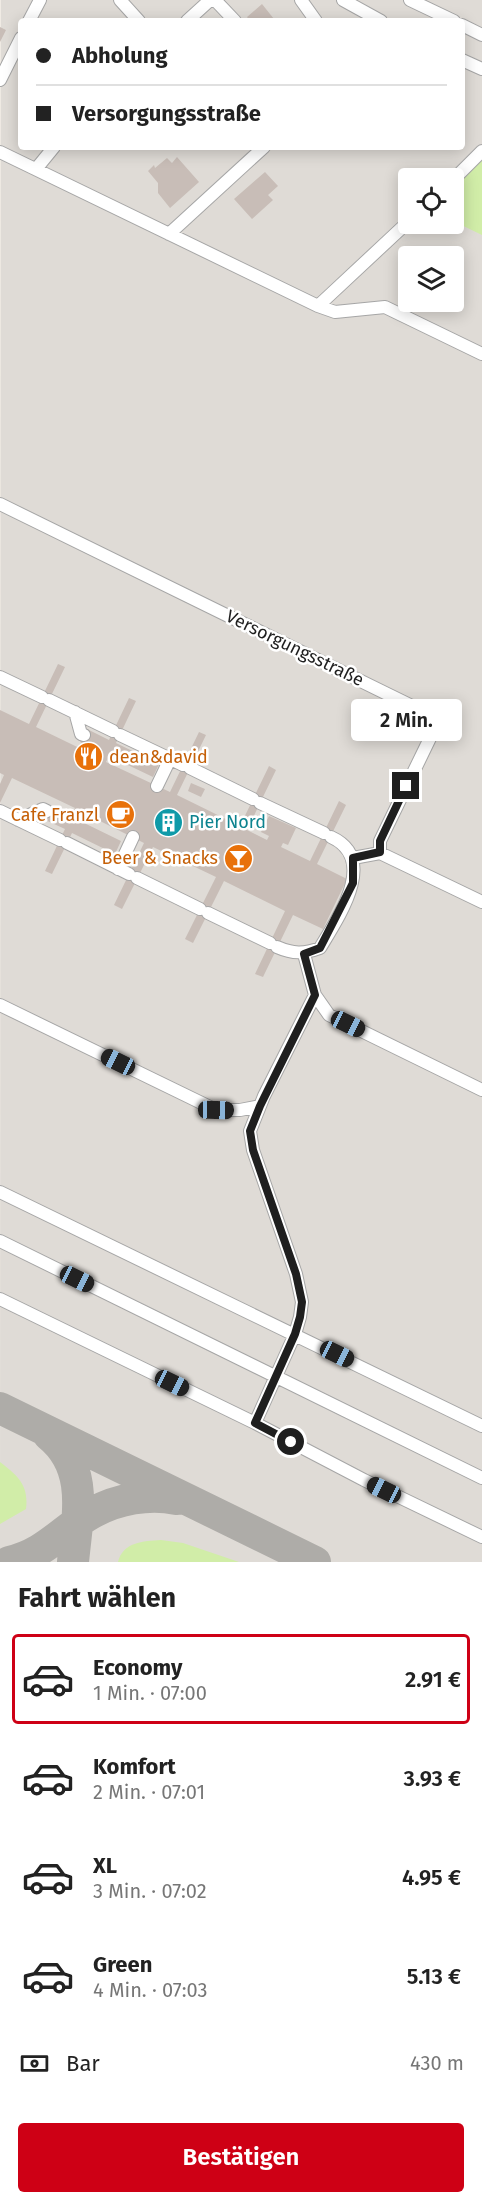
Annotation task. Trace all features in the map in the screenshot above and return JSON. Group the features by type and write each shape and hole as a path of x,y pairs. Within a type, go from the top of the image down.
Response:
{"lane":[{"path":"31,18 40,0"},
{"path":"120,0 136,18"},
{"path":"190,18 210,0"},
{"path":"215,0 232,18"},
{"path":"301,0 314,18"},
{"path":"343,0 376,18"},
{"path":"410,0 448,18"},
{"path":"465,26 482,35"},
{"path":"0,80 18,44"},
{"path":"465,61 482,69"},
{"path":"36,169 52,150"},
{"path":"169,234 250,151"},
{"path":"464,169 482,151"},
{"path":"0,152 318,306 335,312 385,307 482,354"},
{"path":"318,306 398,231"},
{"name":"Versorgungsstraße","path":"0,504 424,712 434,720 433,732 380,841 380,852"},
{"path":"0,677 340,841 353,858 353,883 320,948 304,954 288,952 0,811"},
{"path":"75,712 81,734 84,735"},
{"path":"157,786 160,771 170,759"},
{"path":"18,820 43,809 46,811"},
{"path":"128,874 122,848 133,837"},
{"path":"353,858 380,852 482,902"},
{"path":"304,954 315,995 329,1015 482,1090"},
{"path":"255,1423 295,1334 302,1302 296,1274 253,1150 250,1131 315,995"},
{"path":"0,1005 216,1110 240,1110 260,1106"},
{"path":"0,1192 482,1426"},
{"path":"0,1241 482,1478"},
{"path":"0,1299 482,1537"}],"shaded area":[{"path":"1,0 482,0 482,1562 0,1562"}],"green space":[{"path":"482,156 482,235 464,226 464,173"},
{"path":"0,1462 24,1487 26,1509 0,1524"},
{"path":"161,1540 183,1543 239,1562 118,1562 124,1550 129,1547 141,1542"}],"building":[{"path":"262,4 273,18 248,18"},
{"path":"0,27 6,30 0,42"},
{"path":"177,157 199,182 170,208 158,193 158,183 148,171 167,158 172,163"},
{"path":"265,172 278,186 268,195 273,200 252,219 234,199"},
{"name":"Pier Nord","path":"58,664 65,667 36,727 100,758 102,753 80,742 87,729 109,740 129,698 136,701 116,743 159,764 153,777 109,756 106,762 170,792 199,732 206,735 177,795 240,826 269,766 276,770 247,830 267,840 269,836 261,832 269,816 296,828 288,845 283,843 281,847 310,861 339,801 346,805 317,864 347,879 323,929 293,915 263,977 255,974 285,911 224,881 193,943 185,939 216,877 153,847 122,909 114,905 144,843 82,812 78,820 121,841 115,854 72,833 52,874 45,871 65,829 43,819 49,806 71,816 75,808 12,778 0,803 0,784 4,775 0,773 0,710 29,724"},
{"path":"191,783 205,789 201,797 188,791"}],"taxiway":[{"path":"0,1408 315,1562"},
{"path":"49,1435 62,1448 71,1462 76,1478 78,1511 73,1562"},
{"path":"9,1562 34,1553 92,1513 112,1504 144,1497 177,1499"}],"place":[{"name":"dean&david","path":"88,757"},
{"name":"Cafe Franzl","path":"120,815"},
{"name":"Pier Nord","path":"168,822"},
{"name":"Beer & Snacks","path":"239,858"}],"route":[{"path":"291,1442 255,1423 295,1334 302,1302 296,1274 253,1150 250,1131 264,1095 315,995 304,954 320,948 332,928 353,883 353,858 380,852 380,841 406,786"}]}
